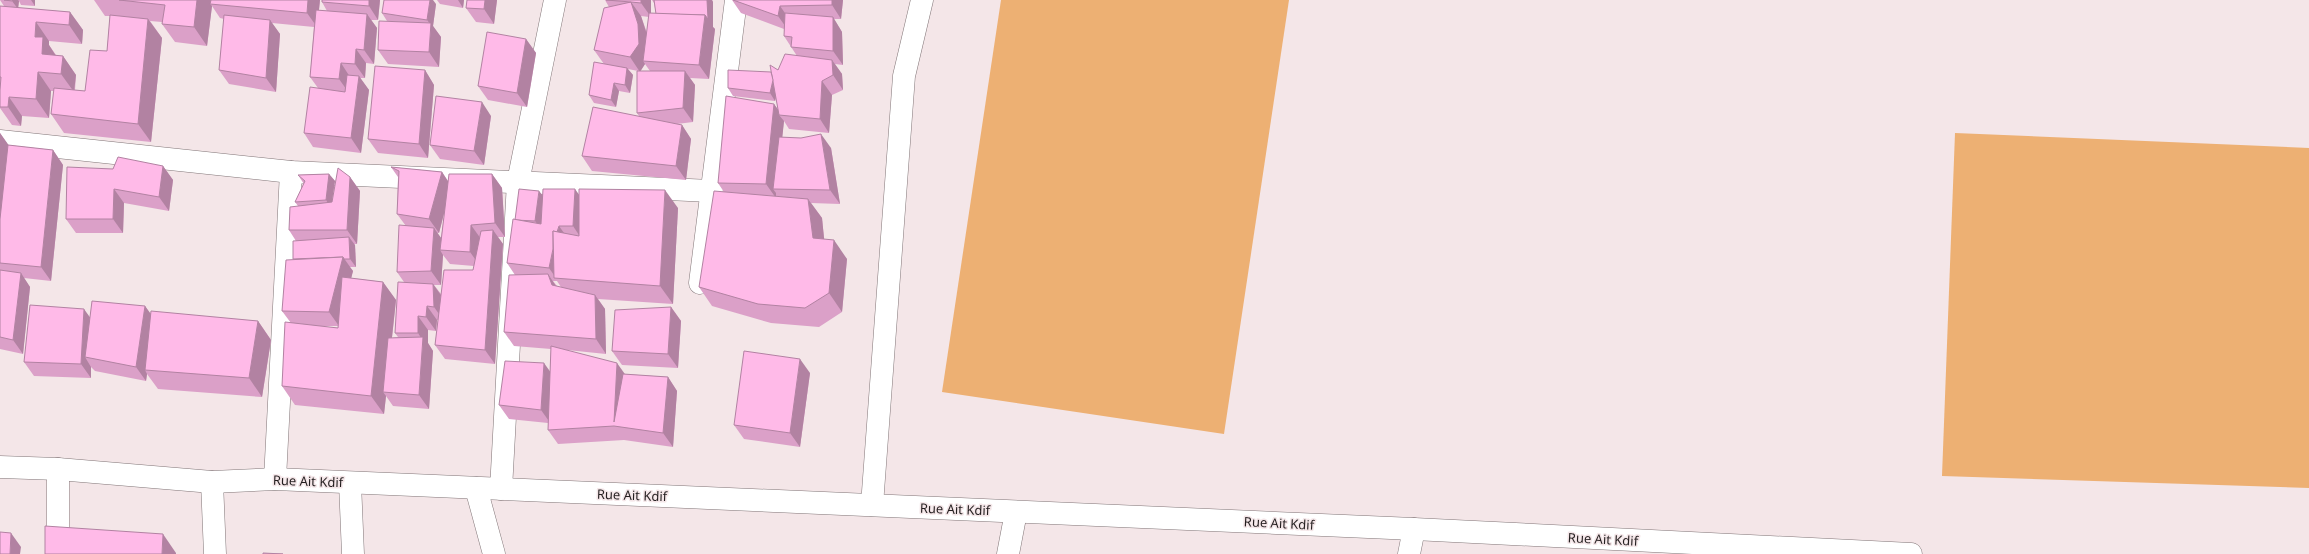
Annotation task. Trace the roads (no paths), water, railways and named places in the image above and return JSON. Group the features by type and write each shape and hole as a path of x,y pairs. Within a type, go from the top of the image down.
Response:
{"street":[{"path":"501,489 518,182 555,0"},
{"path":"700,283 736,0"},
{"path":"872,506 904,76 922,0"},
{"path":"0,141 291,172 711,192"},
{"path":"275,479 291,172"},
{"name":"Rue Ait Kdif","path":"0,467 58,469 212,482 275,479 1414,529 1654,548 1911,554"},
{"path":"58,469 58,554"},
{"path":"212,482 215,554"},
{"path":"350,482 353,554"},
{"path":"476,488 494,554"},
{"path":"1008,554 1016,512"},
{"path":"1409,554 1414,529"}]}
